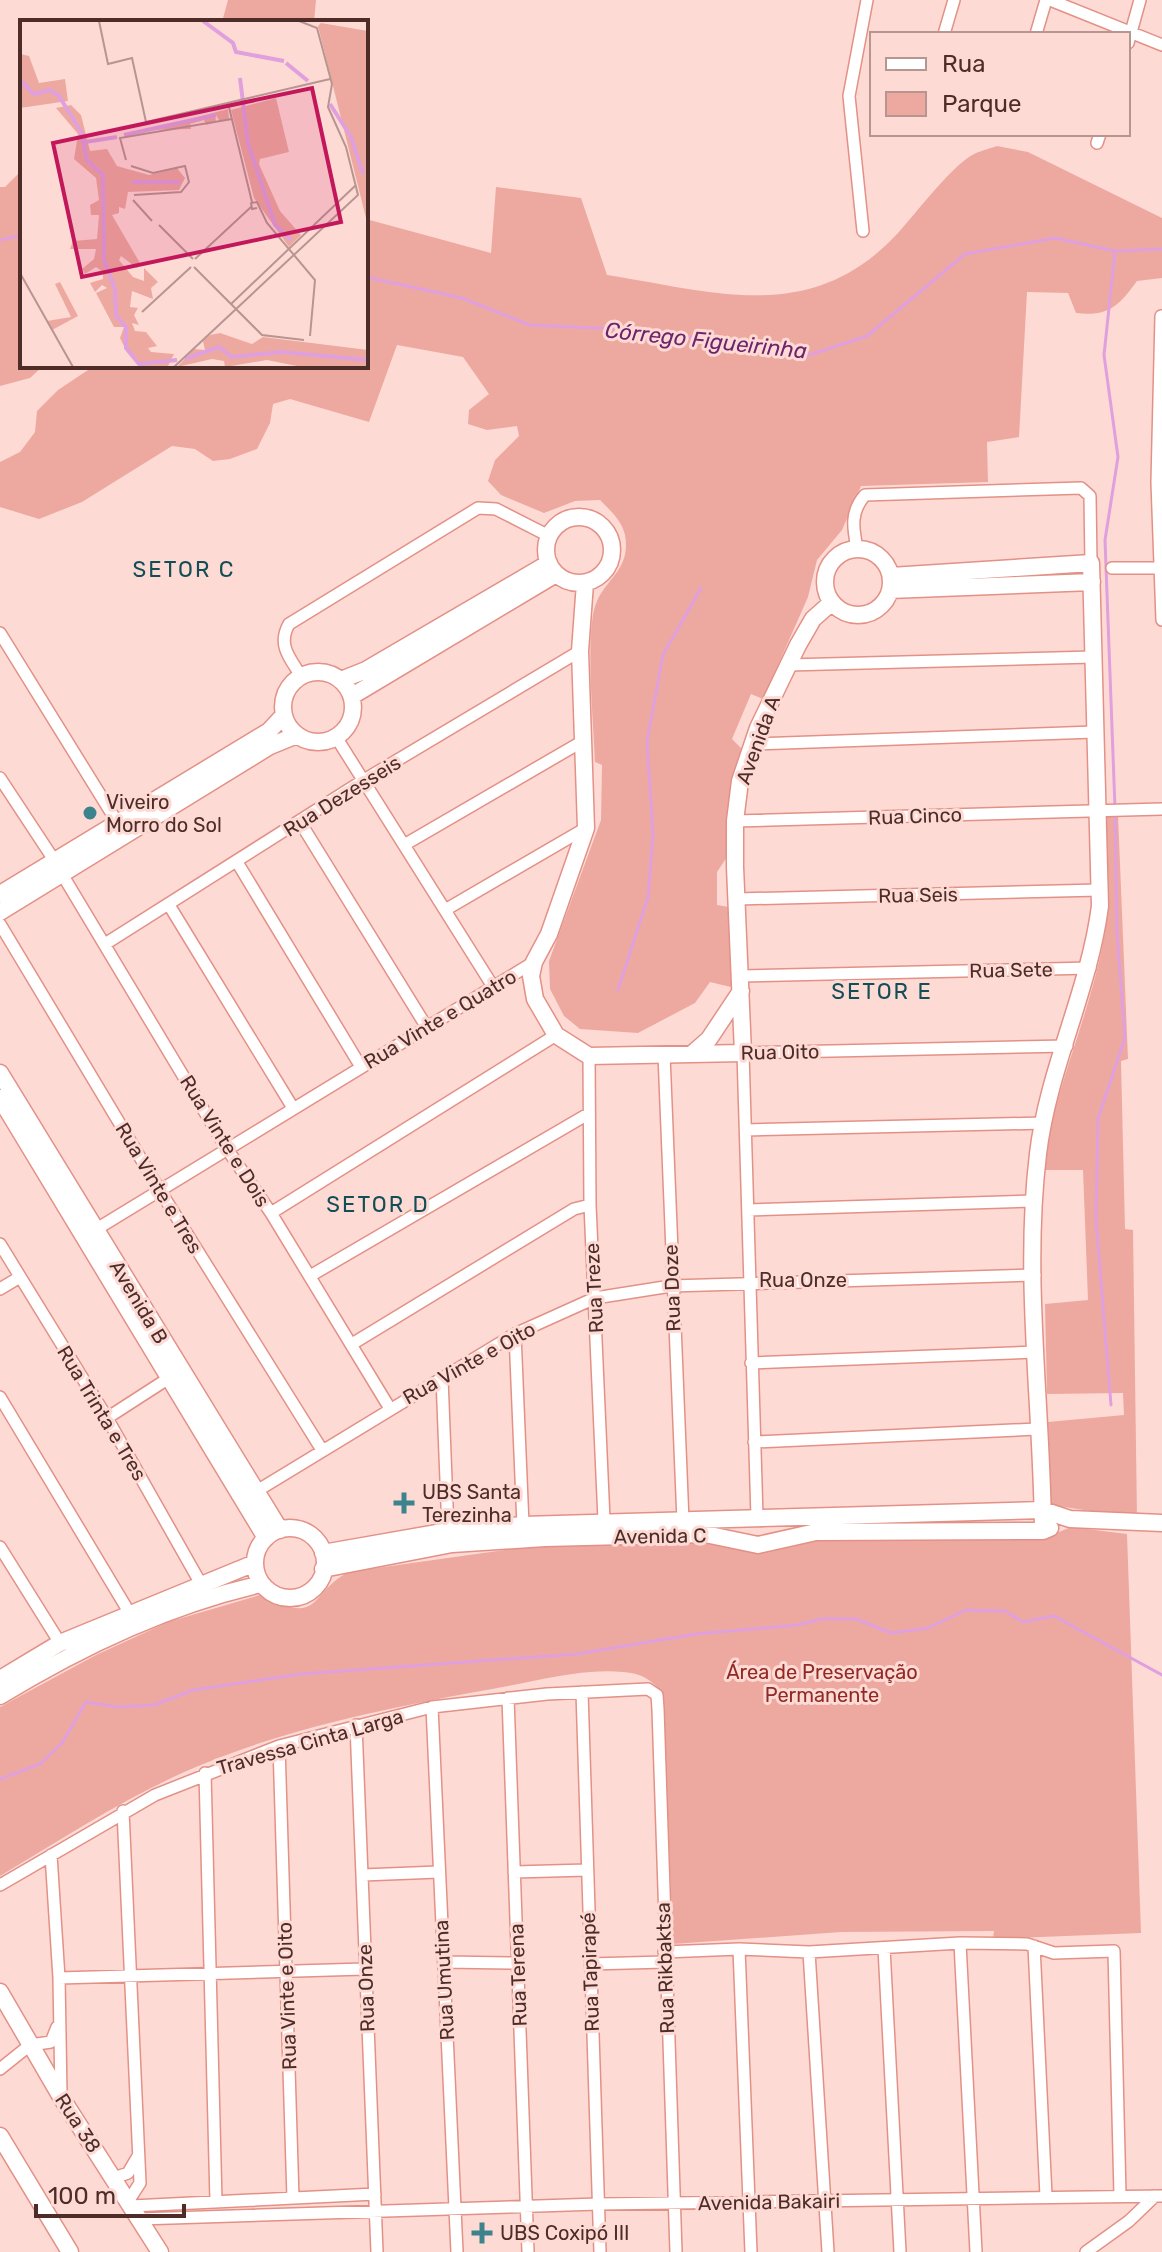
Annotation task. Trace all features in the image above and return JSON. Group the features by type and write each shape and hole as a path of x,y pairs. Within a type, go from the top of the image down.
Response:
{"street":[{"path":"863,231 849,96 867,0"},
{"path":"945,32 954,0"},
{"path":"1037,32 1048,0 1117,32"},
{"path":"1140,0 1130,38 1162,45"},
{"path":"1161,316 1162,620"},
{"path":"857,548 852,526 859,502 865,495 1081,488 1090,496 1094,732 1102,810 1099,890 1090,968 1043,1123 1033,1201 1037,1429 1043,1531 1070,1519 1162,1523"},
{"path":"301,676 284,649 283,634 289,624 478,508 496,509 549,536"},
{"path":"575,516 597,521 611,539 610,562 605,572 585,583 565,581 552,568 549,536 564,520 575,516"},
{"path":"857,548 883,559 891,583 879,608 859,616 849,615 831,603 824,583 837,555 857,548"},
{"path":"891,583 1091,563"},
{"path":"341,680 366,670 552,568"},
{"path":"352,696 552,568"},
{"path":"1112,568 1160,573"},
{"path":"891,583 1092,582"},
{"name":"Rua Vinte e Quatro","path":"95,1230 534,962 549,934 586,828 580,651 585,583"},
{"name":"Avenida A","path":"743,1053 735,821 740,781 752,744 788,665 813,619 831,603"},
{"path":"0,633 117,822"},
{"name":"Rua Dezesseis","path":"105,944 364,780 580,651"},
{"path":"788,665 1093,657"},
{"path":"0,912 117,822 269,731 284,715 286,693 301,676 319,671 341,680 352,696 351,720 336,737 317,742 297,735 284,715"},
{"path":"752,744 1094,732"},
{"path":"0,894 58,867 270,746 297,735"},
{"path":"336,737 492,985"},
{"path":"404,845 583,741"},
{"name":"Rua Vinte e Dois","path":"0,778 58,867 227,1149 271,1213 389,1407"},
{"name":"Rua Cinco","path":"735,821 1162,809"},
{"path":"300,822 426,1026"},
{"path":"445,910 586,828"},
{"path":"237,862 361,1067"},
{"name":"Rua Seis","path":"737,899 1099,890"},
{"path":"169,905 293,1108"},
{"name":"Rua Vinte e Tres","path":"0,924 159,1189 322,1450"},
{"path":"534,962 532,985 540,1010 556,1035 589,1056"},
{"name":"Rua Sete","path":"741,983 1090,968"},
{"path":"692,1054 709,1039 741,983"},
{"path":"271,1213 556,1035"},
{"name":"Rua Oito","path":"589,1056 1067,1046"},
{"name":"Rua Onze","path":"743,1053 750,1283 1035,1275"},
{"name":"Rua Doze","path":"664,1055 671,1286 683,1521"},
{"name":"Rua Treze","path":"589,1056 590,1205 604,1520"},
{"name":"Avenida B","path":"0,1073 255,1492 273,1534"},
{"name":"Avenida B","path":"1,1102 169,1378 273,1534"},
{"path":"310,1276 588,1114"},
{"path":"746,1130 1043,1123"},
{"path":"748,1210 1033,1201"},
{"path":"352,1344 574,1209 590,1205"},
{"name":"Rua Trinta e Tres","path":"0,1244 107,1418 201,1584"},
{"path":"0,1289 20,1277"},
{"path":"750,1283 757,1517"},
{"name":"Rua Vinte e Oito","path":"255,1492 389,1407 515,1334 595,1298 671,1286 750,1283"},
{"path":"515,1334 523,1525"},
{"path":"751,1363 1036,1352"},
{"path":"107,1418 169,1378"},
{"path":"442,1378 448,1531"},
{"path":"0,1397 129,1612"},
{"path":"754,1442 1037,1429"},
{"name":"Avenida C","path":"323,1561 448,1531 604,1520 683,1521 1043,1510 1070,1519"},
{"path":"757,1517 777,1524 777,1540"},
{"path":"742,1543 735,1532 757,1517"},
{"path":"0,1679 60,1643 129,1612 255,1563 273,1534 298,1529 309,1534 323,1561 317,1584 300,1596 278,1596 261,1584 255,1563"},
{"name":"Avenida C","path":"323,1561 452,1544 545,1538 705,1534 758,1545 816,1532 1043,1531"},
{"path":"0,1547 60,1643"},
{"path":"0,1696 117,1633 195,1603 261,1584"},
{"name":"Travessa Cinta Larga","path":"0,1885 123,1811 205,1773 279,1746 432,1707 637,1687 648,1689"},
{"name":"Rua Rikbaktsa","path":"648,1689 657,1695 658,1709 676,2252"},
{"name":"Rua Tapirapé","path":"582,1692 600,2252"},
{"name":"Rua Terena","path":"508,1698 528,2252"},
{"name":"Rua Umutina","path":"432,1707 457,2252"},
{"name":"Rua Onze","path":"356,1725 377,2252"},
{"name":"Rua Vinte e Oito","path":"279,1746 293,2198"},
{"path":"205,1773 216,2201"},
{"path":"123,1811 139,2155 139,2185 134,2209 216,2201 375,2194"},
{"path":"51,1855 59,1978 61,2097"},
{"path":"514,1872 587,1870"},
{"path":"363,1875 438,1872"},
{"path":"590,1964 739,1949 809,1952 960,1943 1034,1946 1054,1953 1114,1951 1120,2195"},
{"path":"960,1943 976,2252"},
{"path":"1034,1946 1046,2196"},
{"path":"884,1948 900,2200 900,2252"},
{"path":"739,1949 751,2252"},
{"path":"809,1952 828,2252"},
{"path":"444,1962 517,1963"},
{"path":"59,1978 364,1969"},
{"name":"Rua 38","path":"0,1992 61,2097 160,2252"},
{"path":"0,2069 30,2045 51,2042 59,2019"},
{"path":"0,2136 70,2252"},
{"path":"114,2178 128,2173 139,2155"},
{"path":"1086,2252 1158,2196"},
{"name":"Avenida Bakairi","path":"134,2209 376,2213 673,2202 1158,2196"}],"green space":[{"path":"228,0 316,0 314,20 223,20"},
{"path":"997,146 1028,152 1162,218 1162,278 1137,281 1112,308 1087,314 1076,313 1068,293 1027,292 1019,437 987,442 988,482 861,486 842,530 817,560 808,597 763,699 751,694 732,739 741,748 727,857 717,872 717,905 729,907 735,988 710,982 695,1003 638,1033 580,1029 564,1016 550,989 549,961 601,820 602,765 595,762 591,633 597,601 625,556 625,535 618,520 600,500 575,501 544,513 501,495 488,481 495,460 519,436 517,426 487,430 468,424 469,410 489,394 463,357 397,345 369,422 290,399 273,404 270,423 257,449 230,459 213,461 195,449 172,446 82,502 39,519 0,507 0,462 20,452 35,432 37,411 58,390 91,368 368,368 368,220 491,253 496,187 581,198 607,275 724,294 797,292 832,281 865,262 898,233 961,163"},
{"path":"20,172 20,368 41,368 30,378 0,386 0,187 5,187"},
{"path":"1106,815 1118,815 1128,1059 1121,1061 1125,1229 1133,1230 1137,1518 1051,1505 1048,1422 1124,1415 1123,1393 1047,1394 1045,1304 1088,1300 1083,1170 1041,1170 1054,1112 1090,997 1104,938 1108,893"},
{"name":"Área de Preservação Permanente","path":"1071,1527 1127,1534 1141,1933 993,1939 994,1931 841,1932 673,1944 663,1694 651,1681 641,1676 609,1671 565,1675 429,1701 272,1739 196,1767 145,1791 0,1876 0,1707 96,1655 168,1622 260,1595 280,1604 304,1608 348,1572 547,1544 713,1540 760,1554 796,1540 1042,1539"}],"waterway":[{"name":"Córrego Figueirinha","path":"0,240 20,235"},
{"name":"Córrego Figueirinha","path":"368,277 462,298 530,325 643,330 809,355 867,336 965,254 1055,238 1115,251 1162,249"},
{"path":"1115,251 1104,355 1118,457 1105,540 1115,808"},
{"path":"618,990 648,897 653,834 647,741 663,655 701,588"},
{"path":"1111,1405 1096,1220 1098,1119 1125,1038 1117,934 1115,815"},
{"path":"0,1779 40,1764 62,1743 86,1702 118,1707 154,1705 193,1690 301,1674 577,1654 696,1634 798,1625 821,1619 856,1619 891,1633 928,1628 966,1610 1005,1611 1023,1622 1054,1616 1162,1675"}],"place":[{"name":"Viveiro Morro do Sol","path":"90,813"},
{"name":"UBS Santa Terezinha","path":"404,1503"},
{"name":"UBS Coxipó III","path":"482,2233"}],"district":[{"name":"SETOR C","path":"184,569"},
{"name":"SETOR E","path":"882,991"},
{"name":"SETOR D","path":"378,1204"}]}
